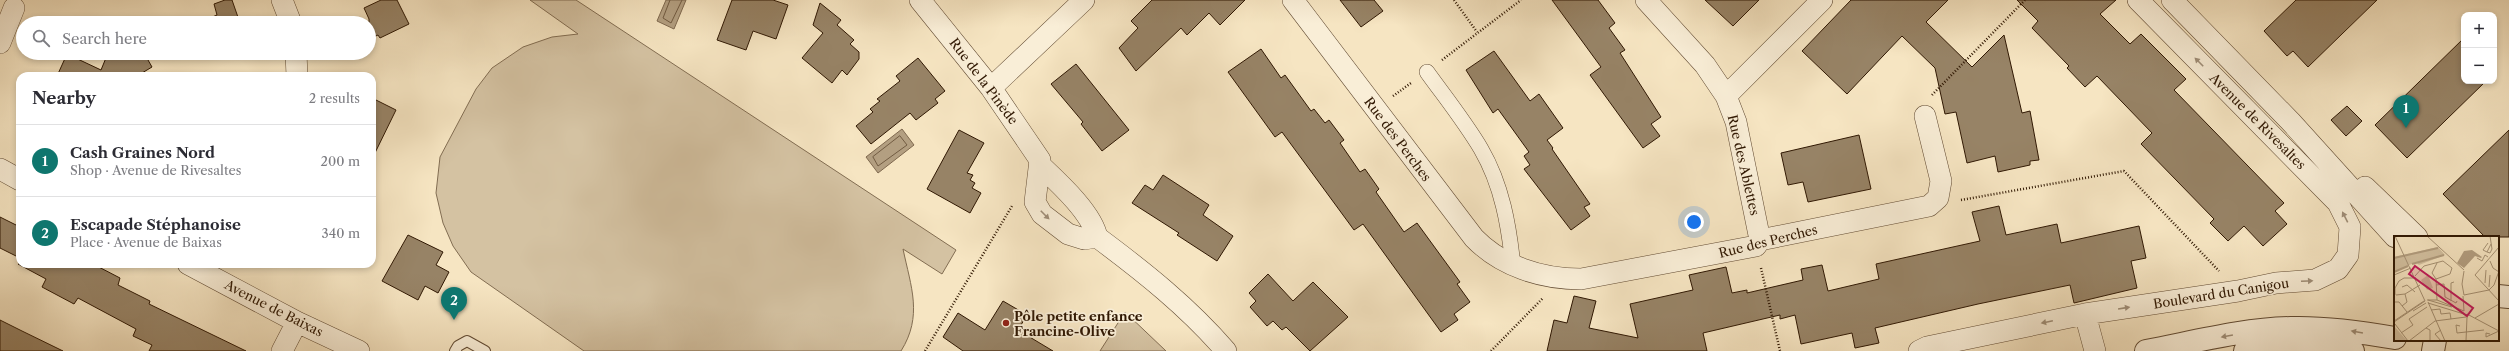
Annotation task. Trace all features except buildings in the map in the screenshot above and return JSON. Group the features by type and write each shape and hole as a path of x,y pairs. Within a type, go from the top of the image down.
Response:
{"street":[{"path":"282,0 288,16"},
{"name":"Rue de la Pinède","path":"920,0 991,88 1040,160 1041,166 1062,187 1095,227 1098,237 1153,279 1204,325 1226,351"},
{"path":"991,88 1084,0"},
{"name":"Rue des Perches","path":"1293,0 1329,44 1374,109 1474,238 1488,252 1514,266 1561,279 1581,279 1929,206"},
{"name":"Rue des Ablettes","path":"1646,0 1705,65 1726,96 1736,122 1758,243"},
{"path":"1726,96 1822,0"},
{"name":"Avenue de Rivesaltes","path":"2138,0 2338,203 2350,227 2348,255"},
{"name":"Avenue de Rivesaltes","path":"2172,0 2291,122 2394,236"},
{"path":"0,43 14,8"},
{"path":"296,60 297,72"},
{"path":"1427,72 1481,150 1495,180 1509,222 1514,266"},
{"path":"1925,116 1941,181 1938,198 1929,206"},
{"name":"Avenue de Rivesaltes","path":"2291,122 2416,236"},
{"path":"1041,166 1036,183 1035,202 1042,214 1068,234 1084,239 1098,237"},
{"path":"0,170 16,178"},
{"name":"Boulevard du Canigou","path":"1918,351 1927,347 2085,314 2238,291 2276,283 2315,280 2338,269 2348,255"},
{"name":"Avenue de Baixas","path":"206,268 219,271 297,322 359,351"},
{"path":"2499,296 2509,298"},
{"path":"2085,314 2095,351"},
{"path":"282,351 297,322"},
{"path":"2146,351 2250,332 2291,328 2350,330 2394,338"},
{"path":"2433,351 2435,341"},
{"path":"2245,351 2292,345 2338,347 2353,351"}],"lane":[{"path":"456,351 458,346 467,341 485,351"}],"path":[{"path":"1454,0 1477,32"},
{"path":"1374,109 1427,72 1477,32 1521,0"},
{"path":"1925,116 1931,96 2025,0"},
{"path":"1929,206 2124,171 2238,291"},
{"path":"925,351 1015,201"},
{"path":"1758,243 1780,351"},
{"path":"1491,351 1561,279"}],"shaded area":[{"path":"530,0 576,0 956,250 942,274 903,249 912,289 913,313 912,326 901,351 584,351 471,272 453,246 443,223 436,193 440,157 476,89 492,68 523,47 552,37 578,34"},
{"path":"1125,312 1166,351 1100,351"}],"water":[{"path":"666,0 686,0 674,29 657,21"},
{"path":"902,129 914,145 878,173 866,157"}],"place":[{"name":"Cash Graines Nord","path":"2406,128"},
{"name":"Escapade Stéphanoise","path":"454,320"},
{"name":"Pôle petite enfance Francine-Olive","path":"1006,323"}]}
